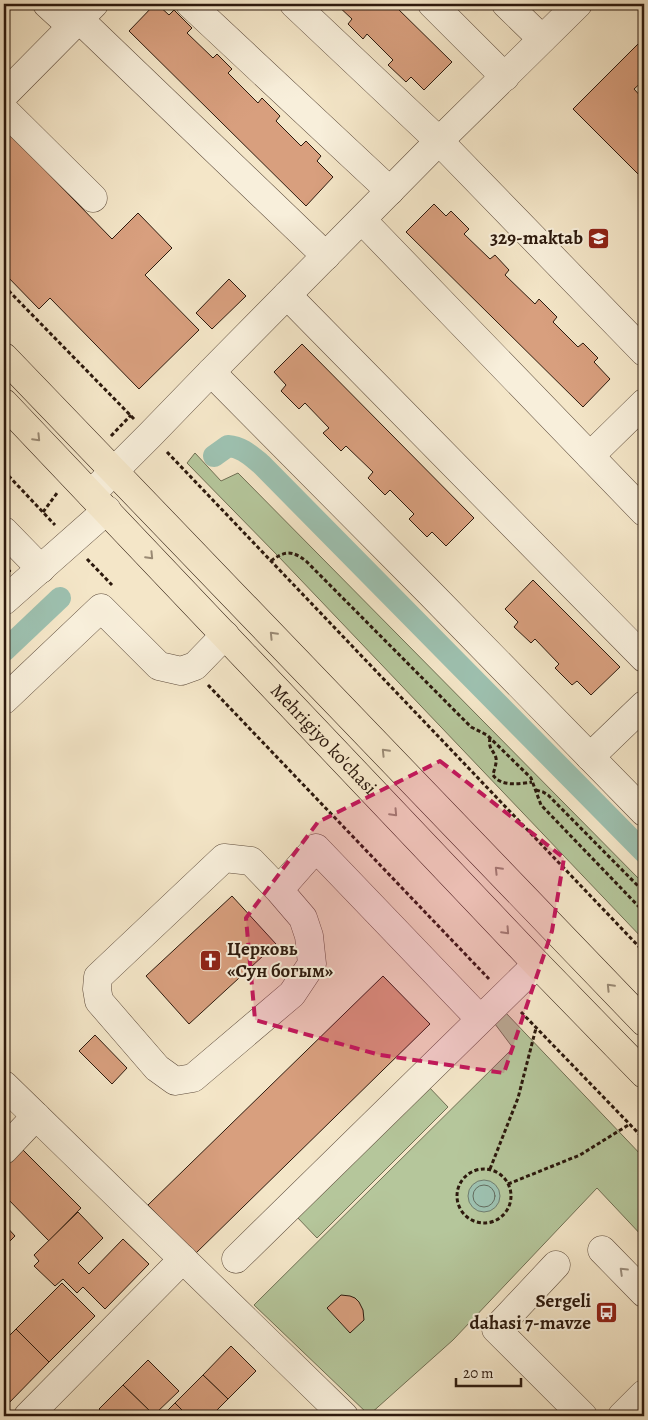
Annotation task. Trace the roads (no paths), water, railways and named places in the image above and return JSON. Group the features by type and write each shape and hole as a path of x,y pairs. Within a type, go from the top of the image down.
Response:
{"main road":[{"name":"Mehrigiyo ko'chasi","path":"4,357 644,1022"},
{"name":"Mehrigiyo ko'chasi","path":"4,403 537,964 644,1074"}],"street":[{"path":"47,4 81,16 326,256"},
{"path":"190,4 390,191"},
{"path":"294,4 439,141 644,352"},
{"path":"432,4 505,77"},
{"path":"506,4 542,39"},
{"path":"4,601 72,542 99,502 114,470 439,141 578,4"},
{"path":"4,95 81,16"},
{"path":"4,110 93,198"},
{"path":"362,220 644,512"},
{"path":"287,295 644,658"},
{"path":"211,372 644,812"},
{"path":"590,456 644,403"},
{"path":"4,532 41,569"},
{"path":"4,700 101,608 159,666 181,671 195,666 225,635"},
{"path":"590,757 644,705"},
{"path":"279,890 316,848 480,1020"},
{"path":"224,858 251,861 279,890 303,918 312,964 292,994 193,1078 175,1081 157,1068 99,1001 98,977 224,858"},
{"path":"236,1260 537,964"},
{"path":"4,1085 183,1259 333,1413"},
{"path":"4,1150 36,1116"},
{"path":"602,1250 644,1293"},
{"path":"28,1416 183,1259"},
{"path":"556,1264 496,1329 583,1416"},
{"path":"622,1416 644,1394"}],"water":[{"path":"484,1180 490,1181 495,1185 499,1190 499,1202 495,1207 490,1211 484,1212 478,1211 473,1207 469,1202 468,1196 469,1190 473,1185 478,1181"}],"waterway":[{"path":"214,456 228,446 246,452 261,464 644,852"},
{"path":"4,651 60,598"}],"place":[{"name":"329-maktab","path":"599,238"},
{"name":"Церковь «Сун богым»","path":"211,960"},
{"name":"Sergeli dahasi 7-mavze","path":"607,1312"}]}
